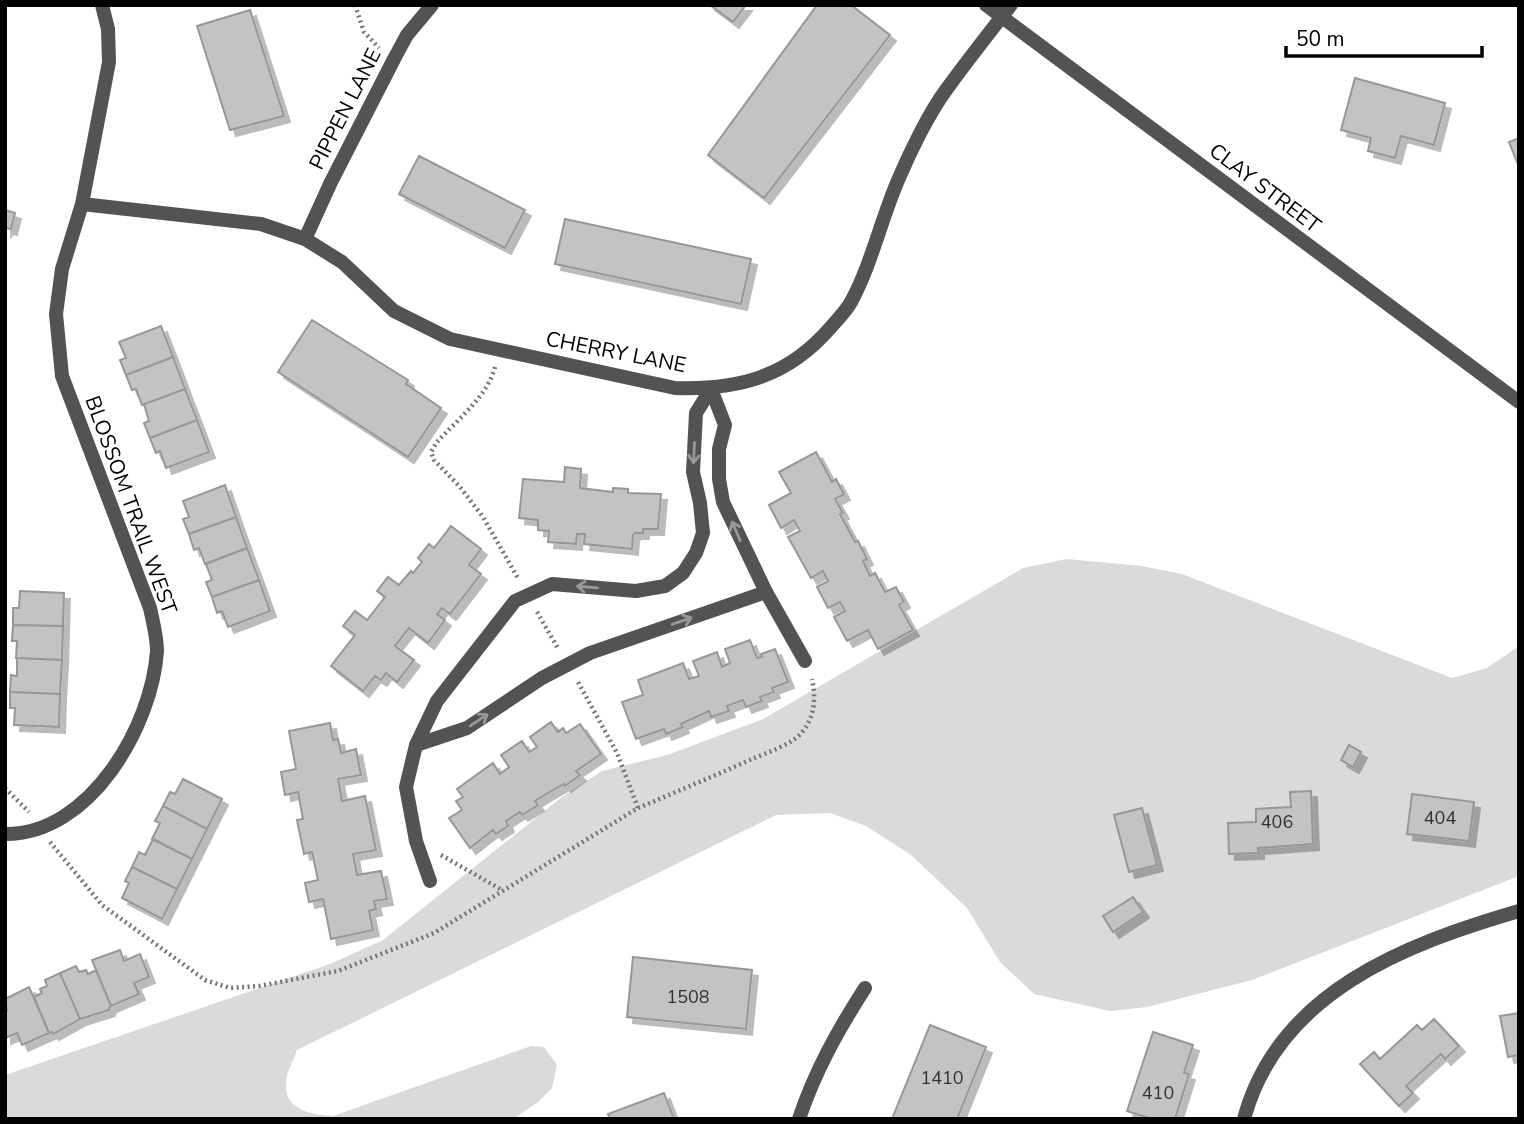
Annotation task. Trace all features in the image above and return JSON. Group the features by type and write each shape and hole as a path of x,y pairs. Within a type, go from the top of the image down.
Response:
{"street":[{"name":"BLOSSOM TRAIL WEST","path":"5,834 18,834 41,828 64,816 97,789 124,752 148,700 157,649 150,608 62,376 56,314 62,269 82,204 109,62 108,29 102,5"},
{"name":"PIPPEN LANE","path":"305,239 407,35 432,5"},
{"name":"CLAY STREET","path":"986,5 1006,11 1519,402"},
{"name":"CHERRY LANE","path":"82,204 261,224 305,239 342,262 394,311 450,339 675,388 711,389 743,383 773,372 812,349 850,305 865,272 899,178 944,92 1006,11"},
{"path":"711,389 725,425 719,449 719,479 723,502 766,592 805,661"},
{"path":"430,881 416,841 407,787 416,745 437,701 515,601 552,584 636,592 665,586 683,573 696,553 703,533 701,503 693,472 696,413 711,389"},
{"path":"416,745 467,728 542,678 590,653 766,592"},
{"path":"1244,1119 1275,1052 1300,1021 1329,994 1376,964 1420,944 1519,911"},
{"path":"799,1119 823,1057 865,988"}],"path":[{"path":"355,5 365,32 394,59"},
{"path":"638,808 768,752 802,733 813,708 814,690 805,661"},
{"path":"416,841 502,890"}],"shaded area":[{"path":"1067,559 1142,566 1182,574 1452,678 1487,668 1519,646 1519,876 1252,980 1147,1007 1110,1011 1034,994 1000,962 967,908 911,855 866,826 830,813 776,815 297,1050 286,1081 286,1091 294,1105 308,1112 333,1116 531,1046 544,1047 557,1065 552,1088 538,1102 513,1119 5,1119 5,1075 330,964 383,940 562,797 602,771 667,755 763,719 1023,568","holes":["1311,791 1313,844 1258,848 1258,853 1229,854 1228,823 1256,822 1256,809 1291,807 1291,792","1412,794 1474,802 1435,838 1407,834","1133,897 1143,913 1113,931 1103,916"]}],"building":[{"path":"710,5 746,5 733,22"},
{"path":"817,5 851,5 890,35 764,198 708,155"},
{"path":"250,10 284,116 230,130 197,26"},
{"path":"1355,78 1445,103 1434,145 1401,136 1395,158 1368,151 1371,138 1341,130"},
{"path":"1519,138 1519,167 1509,142"},
{"path":"419,156 525,210 505,248 399,194"},
{"path":"5,210 15,213 11,229 6,228 5,232"},
{"path":"565,219 751,259 741,304 555,264"},
{"path":"312,320 408,380 406,384 441,408 408,457 278,372"},
{"path":"161,326 173,357 126,375 120,360 126,358 119,342"},
{"path":"173,357 185,389 142,405 136,389 132,390 126,375"},
{"path":"185,389 197,420 150,438 144,423 149,421 144,404"},
{"path":"197,420 209,452 166,468 160,451 156,453 150,438"},
{"path":"816,452 832,482 836,479 844,494 835,499 843,513 840,514 867,559 863,561 870,576 875,573 885,592 896,587 904,602 899,605 913,630 878,649 868,630 847,641 834,617 845,611 840,602 828,608 817,587 828,581 823,571 811,578 788,537 800,531 794,520 781,528 769,505 791,493 779,472"},
{"path":"565,467 581,469 580,488 613,492 613,488 628,489 628,493 661,494 658,529 643,529 643,533 635,533 632,549 584,544 585,534 577,534 576,544 548,542 549,531 538,530 538,520 519,518 523,479 564,482"},
{"path":"225,485 236,517 189,534 183,519 189,517 183,501"},
{"path":"236,517 247,548 205,564 199,548 194,550 189,534"},
{"path":"451,526 481,549 469,565 481,574 450,614 442,608 437,614 445,620 428,643 409,628 395,646 414,660 397,682 386,673 381,680 375,676 363,691 331,666 355,635 343,626 355,611 367,620 385,597 377,591 388,577 399,585 422,562 418,558 429,544 434,548"},
{"path":"247,548 259,580 212,597 206,582 212,580 206,564"},
{"path":"259,580 270,611 228,627 222,611 217,613 212,597"},
{"path":"20,591 64,593 63,626 13,625 13,608 19,608"},
{"path":"13,625 63,626 62,660 16,658 17,641 12,641"},
{"path":"750,640 757,658 775,649 788,682 772,688 774,692 760,697 762,701 746,707 743,700 727,706 729,711 711,717 709,711 666,734 664,729 636,739 622,702 643,695 638,680 683,663 689,679 699,676 693,661 717,652 722,667 730,663 725,649"},
{"path":"17,658 62,660 60,694 10,692 11,675 17,676"},
{"path":"10,692 60,694 59,727 14,725 15,708 10,708"},
{"path":"551,722 558,732 563,728 566,733 580,724 601,754 576,771 580,775 565,786 564,784 535,801 538,805 522,815 520,812 506,821 508,826 496,834 493,830 470,848 449,818 462,810 456,801 463,797 457,789 493,763 500,774 509,767 501,755 522,741 529,752 537,747 530,737"},
{"path":"330,723 333,740 338,739 341,753 356,749 361,775 338,779 342,801 365,796 376,850 353,854 357,875 381,871 387,899 374,901 376,909 369,911 373,930 331,939 323,899 309,902 305,883 318,880 312,852 304,854 297,820 303,819 298,792 285,795 281,772 296,769 289,731"},
{"path":"1349,745 1361,752 1353,767 1341,760"},
{"path":"183,779 222,799 207,829 163,806 170,792 175,794"},
{"path":"1311,791 1313,844 1258,848 1258,853 1229,854 1228,823 1256,822 1256,809 1291,807 1290,792"},
{"path":"1412,794 1474,802 1469,841 1407,834"},
{"path":"163,806 207,829 192,859 152,839 160,823 155,821"},
{"path":"1142,808 1157,865 1129,872 1114,815"},
{"path":"153,839 192,859 177,889 132,867 139,852 145,855"},
{"path":"132,867 177,889 162,919 122,898 129,883 125,881"},
{"path":"1133,897 1143,912 1113,932 1103,916"},
{"path":"120,950 124,961 140,954 149,977 134,983 139,994 111,1006 92,960"},
{"path":"633,957 752,970 746,1029 627,1017"},
{"path":"76,966 79,972 86,970 88,974 96,970 111,1006 109,1010 80,1019 60,973"},
{"path":"60,973 80,1019 53,1034 49,1033 34,997 42,993 40,989 47,986 45,980"},
{"path":"29,987 49,1033 22,1045 17,1033 5,1038 5,999"},
{"path":"1519,1013 1519,1055 1508,1057 1500,1016"},
{"path":"1434,1019 1459,1046 1445,1059 1441,1054 1406,1086 1413,1093 1399,1106 1360,1064 1374,1052 1380,1059 1417,1025 1422,1030"},
{"path":"930,1025 986,1047 957,1119 892,1119"},
{"path":"1153,1032 1193,1045 1184,1073 1189,1074 1175,1119 1152,1119 1127,1111"},
{"path":"664,1093 674,1119 610,1119 608,1114"}]}
